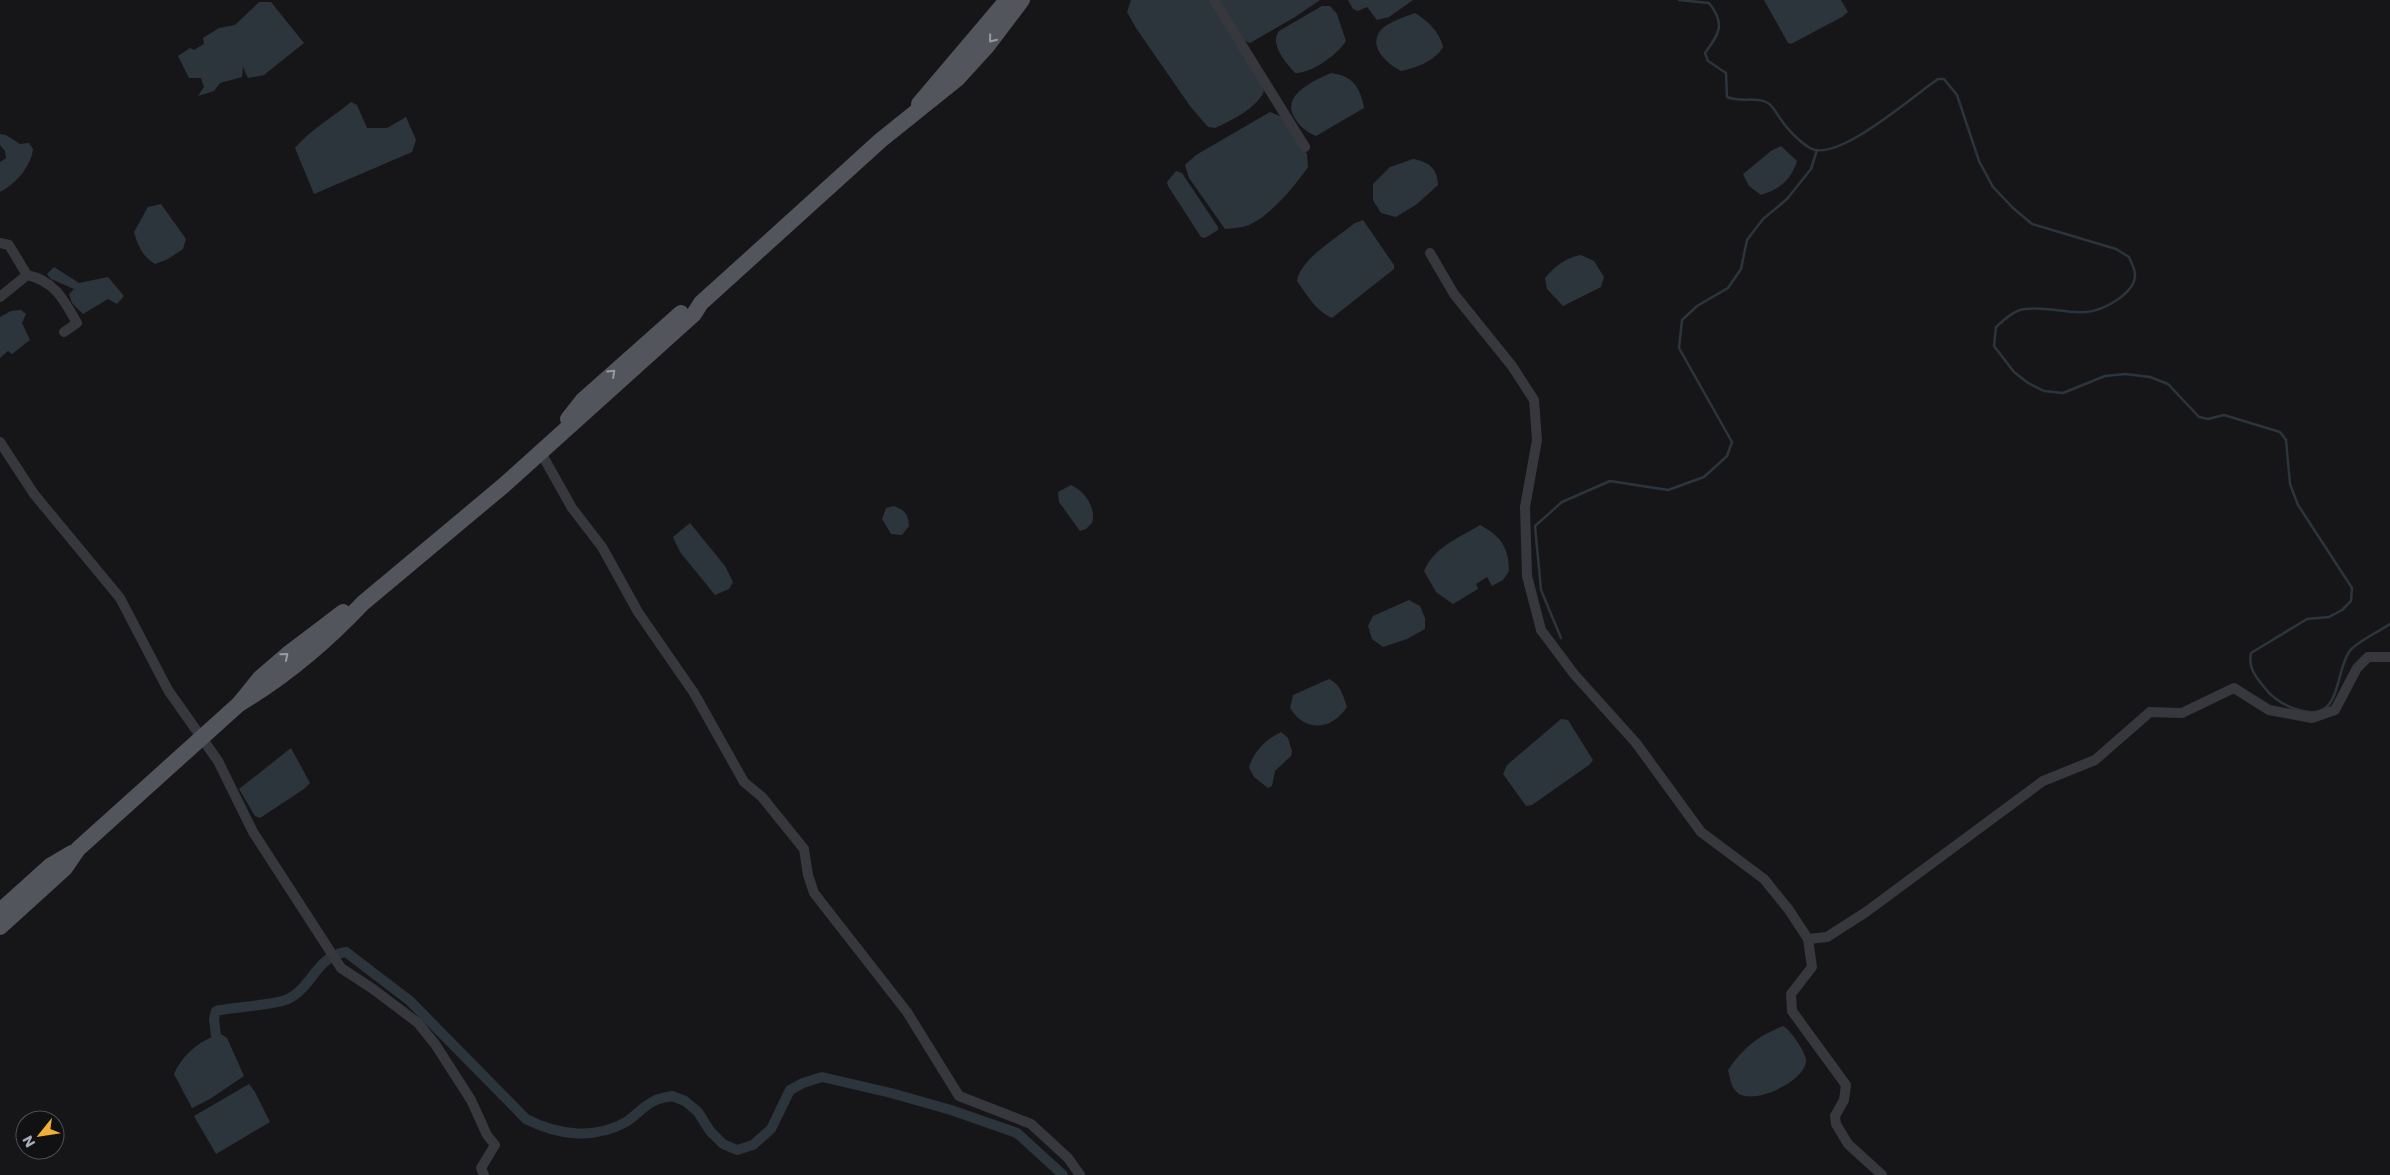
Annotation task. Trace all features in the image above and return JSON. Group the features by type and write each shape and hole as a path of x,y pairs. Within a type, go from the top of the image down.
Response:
{"main road":[{"path":"909,118 932,86 975,40 1007,0"},
{"path":"0,927 65,868 78,850 202,737 240,704 264,690 340,628 363,603 503,486 557,436 583,400 671,321 685,310 701,303 830,184 957,79 988,45 1022,0"},
{"path":"0,911 50,866 78,850"}],"street":[{"path":"1214,0 1305,147"},
{"path":"0,243 8,245 27,274 52,284 78,323 64,332"},
{"path":"1430,253 1454,294 1512,366 1534,400 1537,440 1525,507 1527,576 1541,630 1574,674 1636,743 1702,832 1764,879 1789,910 1808,939 1812,967 1791,994 1792,1011 1846,1085 1844,1100 1835,1116 1836,1124 1848,1144 1882,1175"},
{"path":"0,297 27,274"},
{"path":"0,442 34,494 120,598 168,690 218,760 253,832 320,939 341,968 373,989 418,1023 435,1044 471,1100 487,1135 495,1145 481,1168 484,1175"},
{"path":"540,451 572,508 602,547 638,612 694,693 744,782 762,797 804,849 808,875 814,893 907,1012 959,1096 1031,1124 1068,1158 1080,1175"},
{"path":"1808,939 1827,937 1866,912 2043,781 2095,760 2150,712 2182,713 2234,688 2269,710 2312,718 2335,710 2358,668 2368,657 2390,657"}],"shaded area":[{"path":"1131,0 1209,0 1262,86 1264,91 1261,97 1250,108 1236,117 1215,128 1208,127 1190,106 1136,28 1127,12"},
{"path":"1217,0 1320,0 1250,43 1238,38"},
{"path":"1348,0 1413,0 1389,17 1377,20 1367,7 1358,11 1353,9"},
{"path":"1764,0 1841,0 1848,12 1791,44 1788,43"},
{"path":"259,2 271,2 304,43 264,75 248,78 243,67 242,77 220,83 214,91 198,96 204,87 201,78 189,78 178,56 190,48 194,50 204,44 203,38 219,28 235,25"},
{"path":"1322,6 1330,6 1337,14 1346,41 1337,52 1324,62 1309,70 1295,73 1280,53 1277,47 1276,36 1279,31"},
{"path":"1415,13 1432,27 1439,36 1443,47 1440,52 1425,63 1401,71 1381,55 1376,43 1377,37 1380,31 1387,25"},
{"path":"1331,73 1345,77 1358,88 1364,108 1316,136 1297,122 1291,107 1292,101 1302,89"},
{"path":"351,102 357,105 367,128 387,128 406,117 416,140 412,152 314,194 295,148 315,129"},
{"path":"1270,112 1280,116 1307,154 1308,167 1273,208 1257,221 1246,226 1225,229 1189,178 1185,165 1196,155"},
{"path":"0,134 6,135 20,144 29,143 33,149 29,162 22,174 0,192 0,162 6,158 5,151 0,145"},
{"path":"1781,146 1797,161 1795,168 1788,179 1779,187 1761,195 1749,186 1743,174 1771,151"},
{"path":"1413,159 1428,164 1434,170 1438,185 1417,204 1396,217 1381,213 1373,200 1373,184 1390,167"},
{"path":"1176,171 1182,173 1218,227 1218,230 1205,238 1201,237 1168,186 1167,182"},
{"path":"161,204 186,239 183,249 168,259 155,264 141,250 134,232 148,207"},
{"path":"1363,220 1394,265 1394,269 1332,318 1317,307 1297,281 1305,265 1312,257 1355,223"},
{"path":"1581,255 1594,261 1604,277 1601,287 1563,306 1547,289 1545,278 1561,263"},
{"path":"54,267 79,283 108,277 124,296 117,304 108,299 83,314 72,303 69,294 74,289 51,279 47,274"},
{"path":"21,310 26,314 22,323 30,340 12,354 8,351 0,358 0,317 11,311"},
{"path":"1071,485 1076,487 1085,496 1093,512 1092,523 1086,529 1080,531 1059,502 1058,492"},
{"path":"894,506 901,509 908,518 909,526 902,535 891,534 882,519 886,508"},
{"path":"690,523 725,566 733,582 729,589 715,595 680,552 673,537"},
{"path":"1480,525 1498,538 1502,544 1509,563 1509,571 1503,580 1492,586 1487,577 1476,584 1478,589 1453,604 1436,592 1424,571 1428,563 1441,549"},
{"path":"1409,600 1420,606 1425,618 1425,629 1407,639 1383,647 1372,639 1368,626 1373,616"},
{"path":"1329,679 1339,687 1347,707 1333,721 1318,726 1310,725 1296,716 1290,708 1293,695"},
{"path":"1561,719 1568,720 1593,760 1589,765 1532,805 1526,806 1503,774 1507,765"},
{"path":"1281,732 1288,738 1292,751 1291,756 1275,771 1272,786 1268,788 1254,777 1249,767 1254,755 1261,746"},
{"path":"291,748 310,783 260,818 255,816 239,789"},
{"path":"1783,1026 1794,1037 1804,1053 1806,1061 1804,1069 1789,1083 1768,1093 1747,1096 1736,1092 1730,1080 1728,1070 1752,1044 1766,1034"},
{"path":"221,1034 227,1038 244,1076 210,1099 192,1108 174,1074 187,1054 199,1044"},
{"path":"249,1084 270,1122 216,1154 194,1116"}],"waterway":[{"path":"1679,0 1709,3 1718,17 1719,29 1705,53 1708,61 1726,73 1727,97 1732,99 1759,100 1768,103 1791,132 1810,148 1822,150 1838,146 1856,137 1875,126 1938,79 1944,79 1957,95 1979,161 1993,187 2013,208 2032,224 2116,249 2129,257 2134,268 2134,282 2124,295 2109,305 2086,312 2041,308 2021,310 2009,316 1996,327 1994,346 2014,372 2028,383 2044,391 2063,393 2105,376 2125,374 2150,377 2168,384 2199,417 2208,419 2224,415 2280,432 2286,440 2290,484 2298,505 2352,588 2351,601 2342,610 2329,617 2307,619 2251,653 2250,663 2253,672 2271,695 2284,704 2299,710 2313,712 2323,710 2330,703 2349,652 2362,641 2390,624"},
{"path":"1561,638 1541,590 1535,526 1562,502 1610,481 1668,490 1704,477 1727,456 1732,442 1679,348 1682,320 1697,306 1728,288 1741,269 1747,240 1763,219 1787,199 1811,169 1817,150"},
{"path":"216,1036 214,1019 216,1011 274,1003 288,999 296,994 328,959 346,952 410,1001 526,1119 550,1129 563,1132 588,1133 614,1128 626,1122 656,1100 672,1096 685,1101 698,1112 710,1131 723,1144 737,1150 753,1145 771,1129 790,1090 803,1083 822,1077 891,1093 951,1110 1017,1133 1063,1175"}]}
